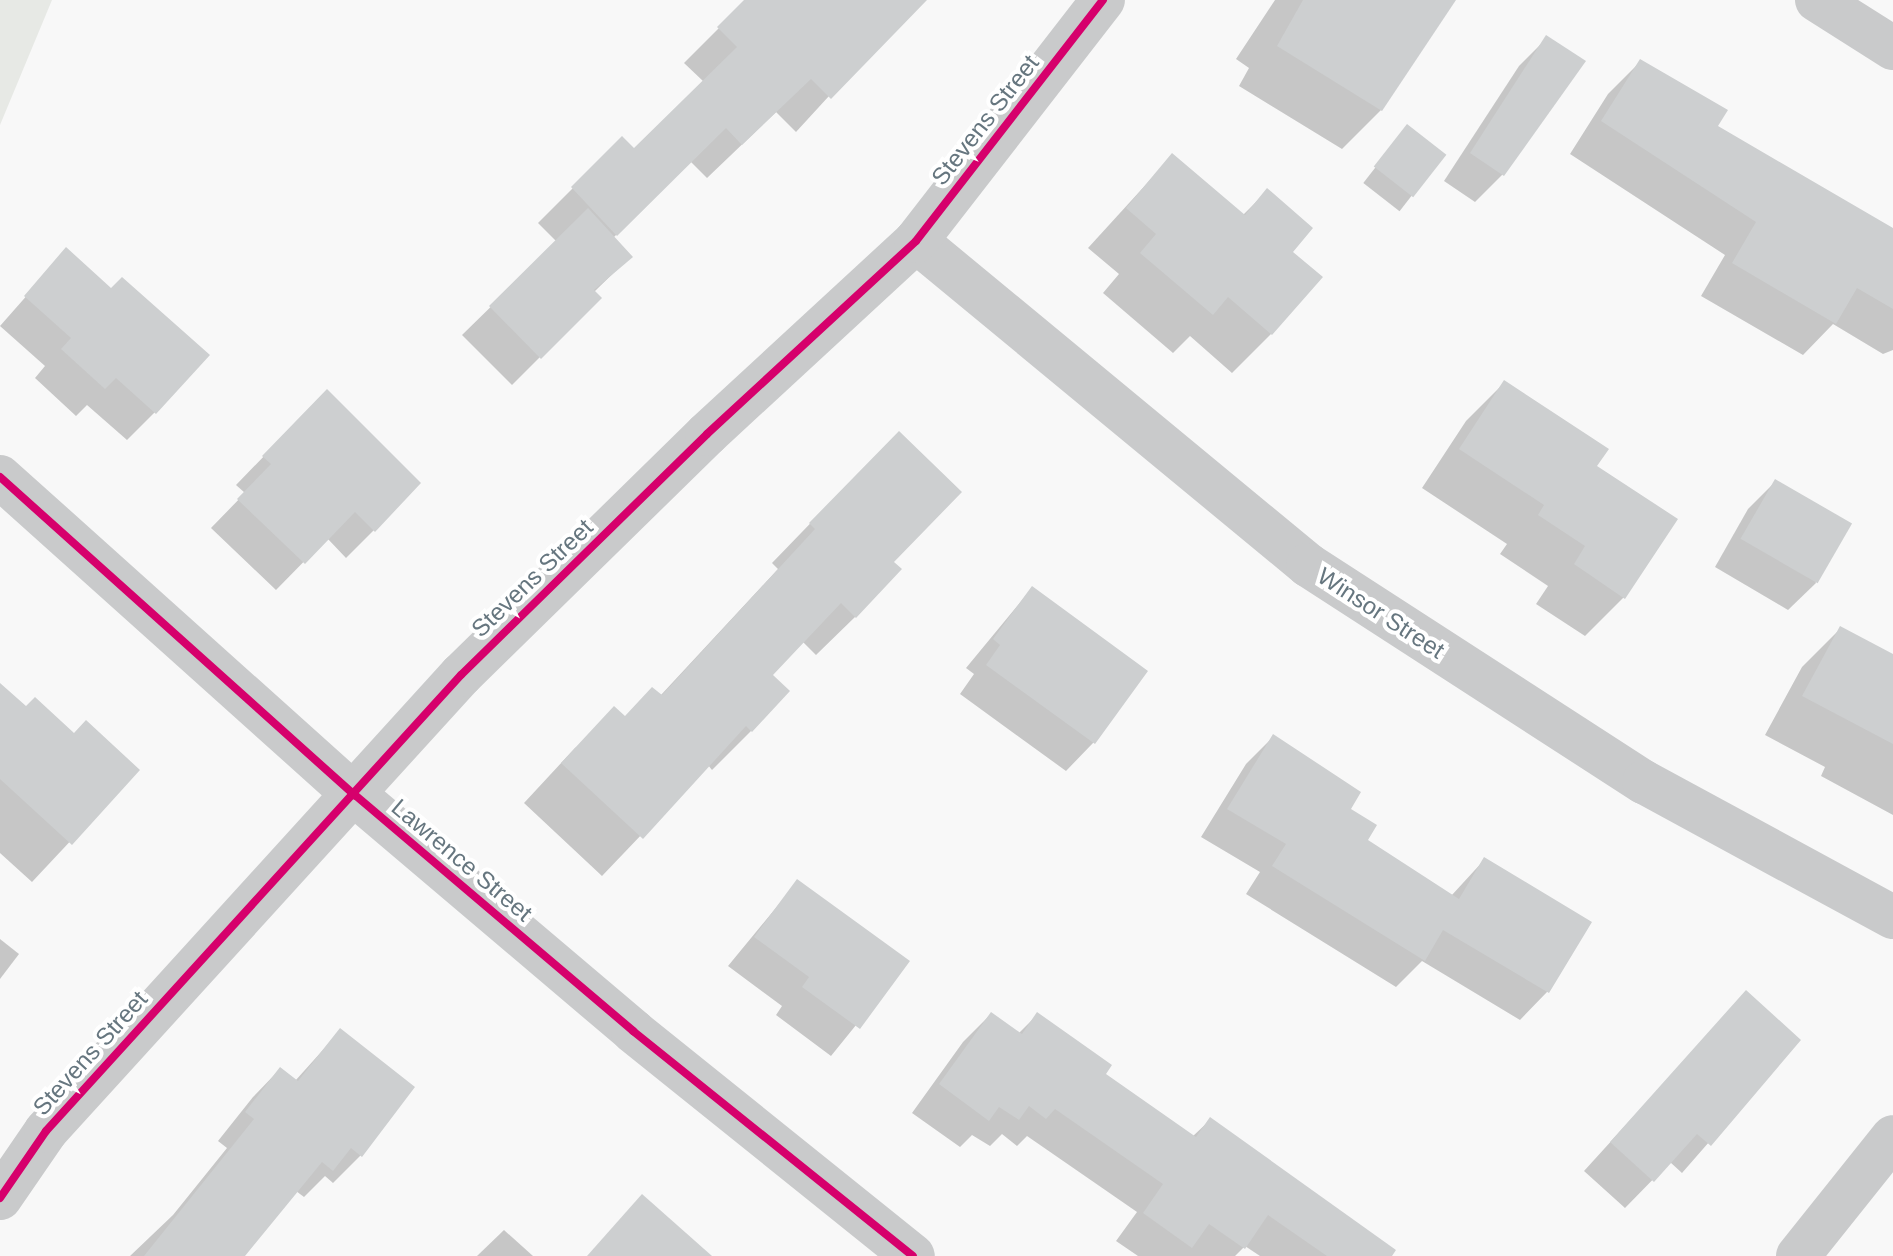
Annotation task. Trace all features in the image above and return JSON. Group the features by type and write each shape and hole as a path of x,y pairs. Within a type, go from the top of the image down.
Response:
{"street":[{"name":"Stevens Street","path":"0,1198 46,1131 461,675 707,434 916,241 1103,0"},
{"path":"1817,0 1893,48"},
{"name":"Winsor Street","path":"916,241 1308,565 1644,782 1893,917"},
{"name":"Lawrence Street","path":"0,477 355,795 892,1251"},
{"path":"1798,1256 1893,1137"}],"shaded area":[{"path":"0,0 52,0 0,125"}],"building":[{"path":"744,0 927,0 831,99 811,79 742,145 726,128 617,236 571,187 622,136 634,148 737,47 717,27"},
{"path":"1303,0 1456,0 1382,111 1277,46"},
{"path":"1546,35 1586,61 1504,176 1470,153"},
{"path":"1640,59 1728,110 1718,126 1893,228 1893,309 1857,288 1836,324 1732,263 1756,222 1601,121"},
{"path":"1407,124 1446,155 1413,197 1374,167"},
{"path":"1172,153 1245,215 1267,188 1313,228 1293,252 1323,277 1272,335 1228,297 1213,315 1140,253 1156,234 1126,208"},
{"path":"588,208 633,257 594,290 602,298 541,359 489,306"},
{"path":"66,247 111,288 122,277 210,355 156,414 116,378 105,389 61,349 71,338 24,296"},
{"path":"1504,380 1609,449 1597,466 1678,519 1625,599 1574,564 1585,546 1538,515 1544,505 1459,449"},
{"path":"327,389 421,483 375,532 355,512 305,564 237,499 271,464 262,456"},
{"path":"899,431 962,492 894,562 902,569 856,618 841,603 773,675 790,691 752,732 746,726 643,839 561,763 614,706 625,716 652,687 662,695 815,529 809,523"},
{"path":"1775,479 1852,524 1818,583 1740,539"},
{"path":"1032,586 1148,671 1095,744 986,665 1000,645 993,639"},
{"path":"1840,626 1893,654 1893,744 1802,696"},
{"path":"0,683 26,706 35,697 74,733 86,720 140,770 72,845 0,779"},
{"path":"1273,734 1361,792 1351,809 1377,825 1368,840 1459,899 1484,857 1592,922 1549,993 1443,930 1425,961 1272,866 1286,844 1227,809"},
{"path":"797,879 910,961 860,1029 802,987 809,977 754,937"},
{"path":"1746,990 1801,1040 1711,1146 1697,1134 1654,1182 1610,1142"},
{"path":"991,1012 1022,1034 1037,1012 1112,1065 1106,1074 1196,1137 1210,1117 1396,1250 1392,1256 1327,1256 1268,1215 1245,1249 1209,1224 1192,1248 1143,1213 1163,1184 1055,1109 1046,1119 1029,1106 1019,1120 999,1107 989,1121 939,1084"},
{"path":"340,1028 415,1087 362,1157 351,1148 333,1171 322,1162 245,1256 144,1256 254,1119 245,1112 280,1067 298,1081"},
{"path":"642,1194 712,1256 587,1256"}],"cycle path":[{"path":"0,1198 46,1131 461,675 707,434 916,241 1103,0"},
{"path":"0,477 355,795 633,1031 913,1256"}]}
